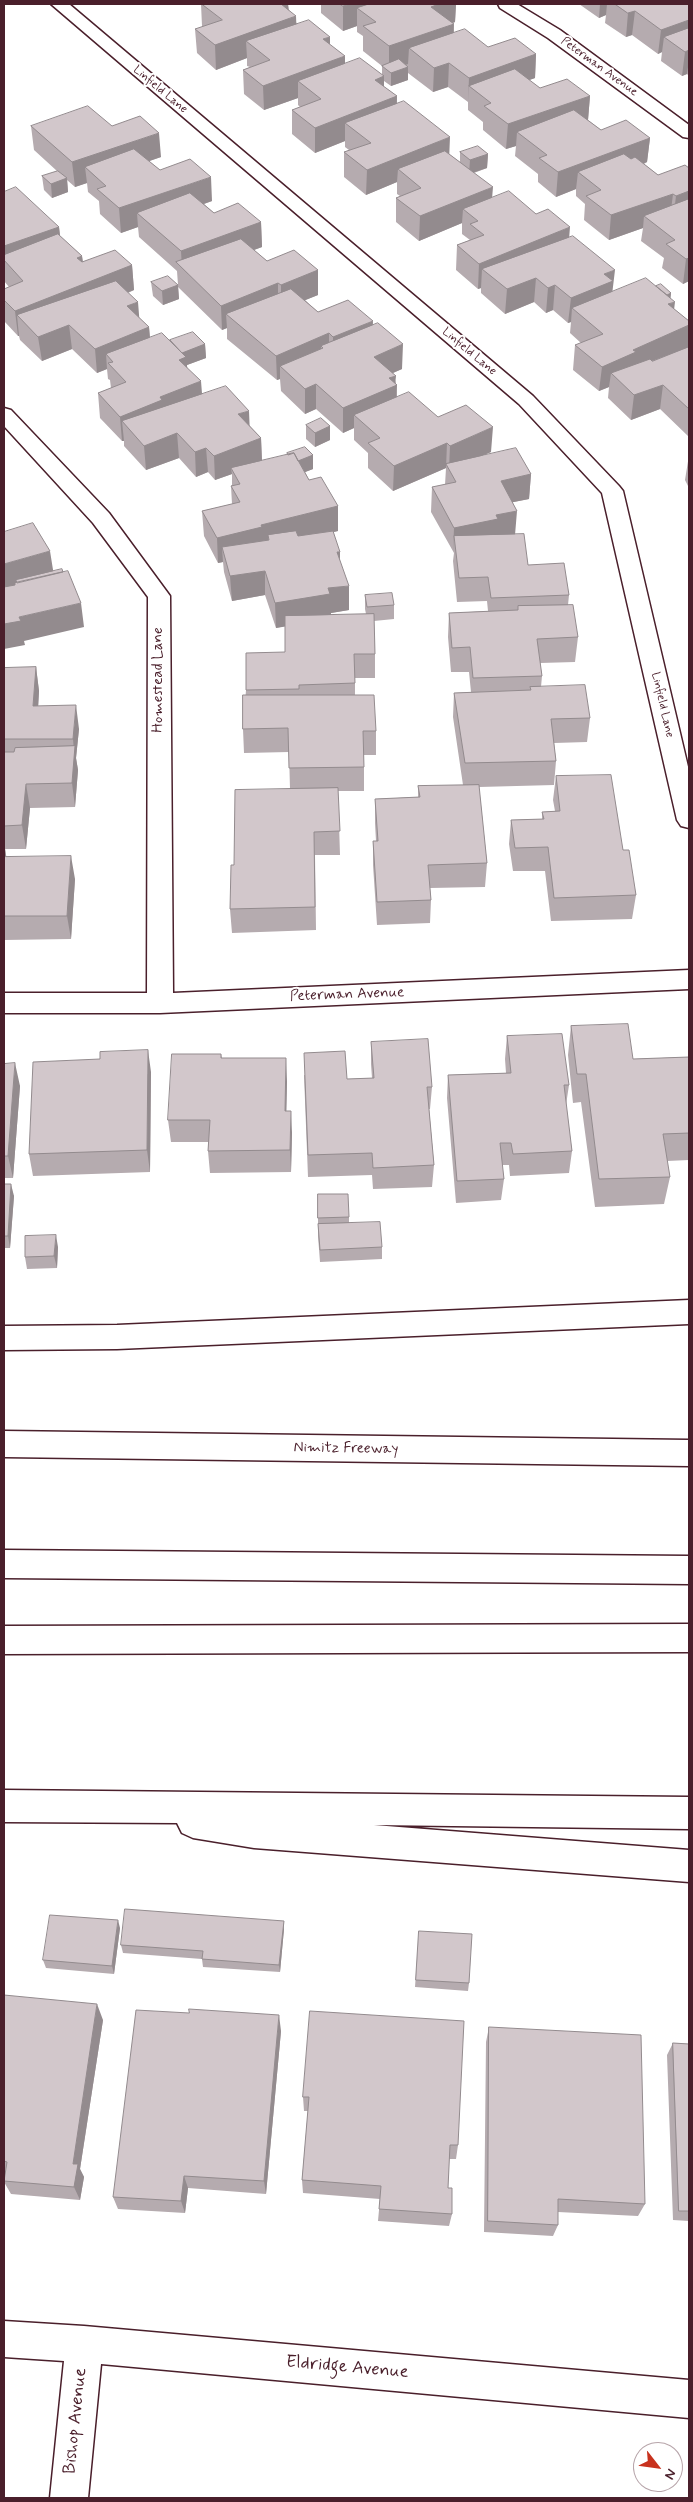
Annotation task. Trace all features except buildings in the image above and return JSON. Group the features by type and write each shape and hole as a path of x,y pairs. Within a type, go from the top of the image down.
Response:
{"main road":[{"name":"Linfield Lane","path":"58,4 526,400 612,491 689,820"},
{"name":"Peterman Avenue","path":"506,4 554,34 689,133"},
{"name":"Homestead Lane","path":"4,414 100,518 159,596 160,1003"},
{"name":"Peterman Avenue","path":"4,1003 160,1003 689,980"},
{"path":"4,1338 117,1337 689,1312"},
{"name":"Nimitz Freeway","path":"4,1444 689,1453"},
{"path":"4,1564 689,1570"},
{"path":"4,1640 689,1638"},
{"path":"4,1806 689,1813"},
{"path":"105,1808 254,1832 689,1866"},
{"name":"Eldridge Avenue","path":"4,2339 84,2344 689,2399"},
{"name":"Bishop Avenue","path":"68,2498 84,2344"}]}
